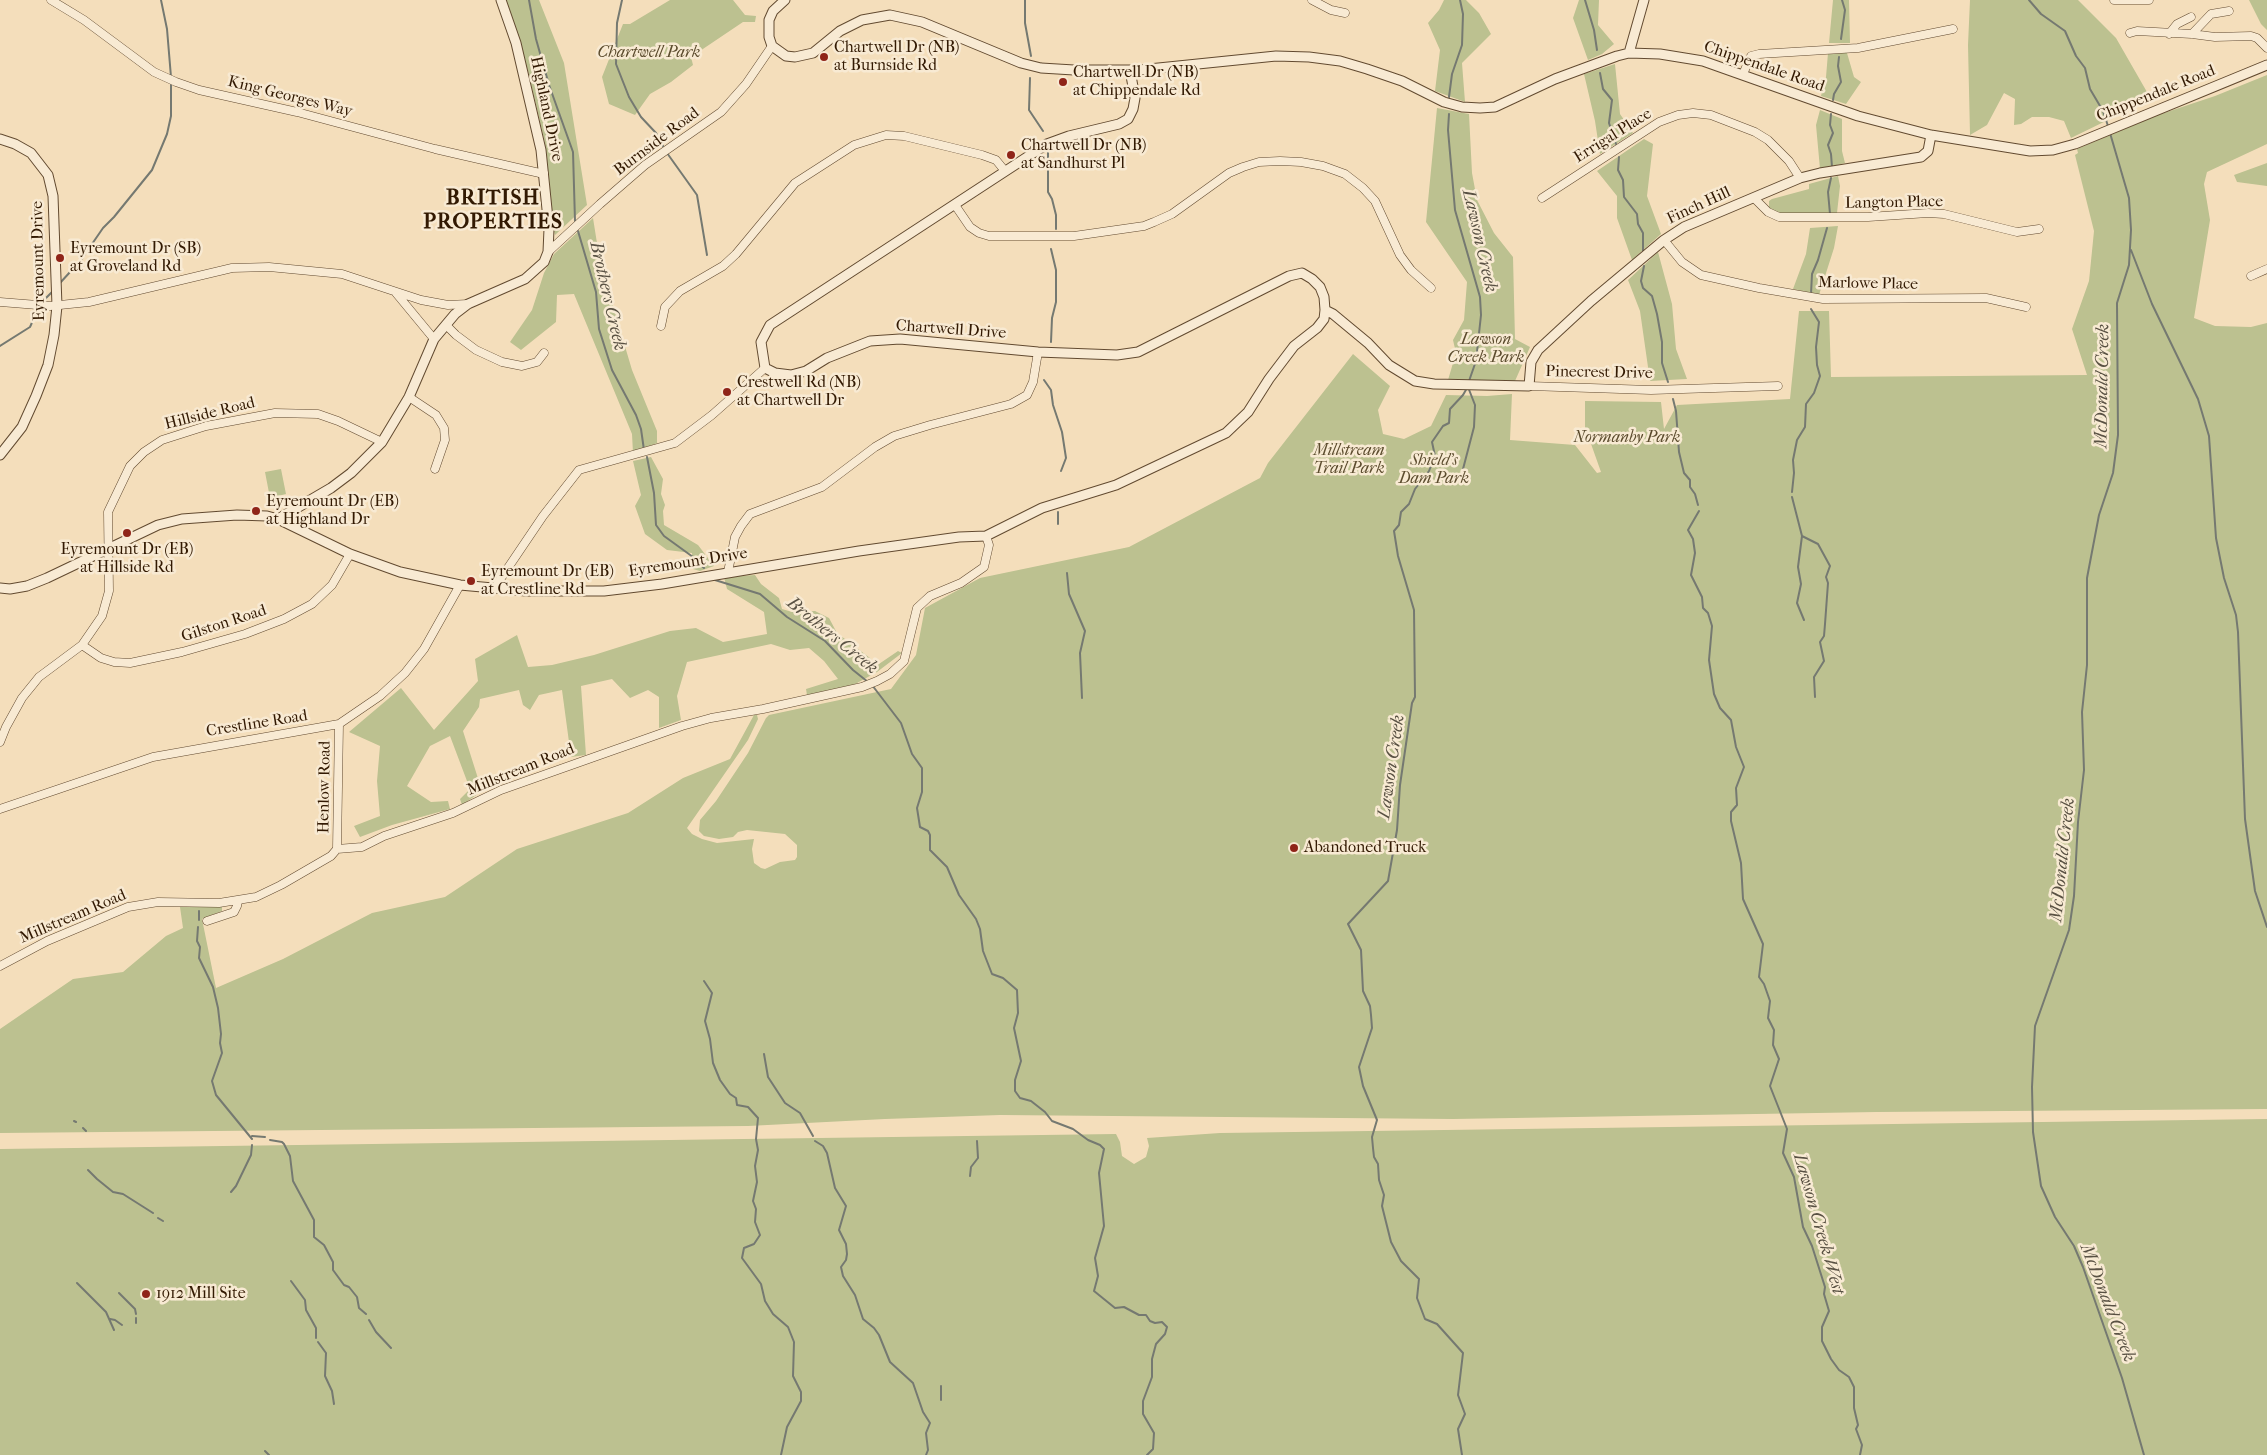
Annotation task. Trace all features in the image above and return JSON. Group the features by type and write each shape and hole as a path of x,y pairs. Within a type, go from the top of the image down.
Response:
{"street":[{"name":"King Georges Way","path":"51,0 84,20 154,72 176,82 199,90 297,112 435,149 544,174"},
{"name":"Highland Drive","path":"501,0 516,43 539,135 549,229 548,252"},
{"path":"495,587 543,516 579,470 675,443 712,415 765,368 761,342 770,325 955,205 1005,170 1048,144 1069,136 1119,124 1128,119 1133,109 1136,98 1130,70 1041,68 1021,63 922,22 890,15 862,20 840,31 805,56 786,56 772,46 769,37 769,20 774,11 786,0"},
{"path":"1312,0 1331,10 1344,13"},
{"path":"1629,53 1644,0"},
{"path":"2114,0 2149,0"},
{"path":"2192,34 2211,14 2229,11"},
{"path":"2169,34 2177,24 2191,17"},
{"path":"1743,74 1751,56 1759,54 1858,48 1953,29"},
{"path":"2130,33 2137,30 2215,37 2251,36 2258,38 2267,48"},
{"name":"Burnside Road","path":"548,252 645,165 721,112 746,84 772,46"},
{"name":"Chippendale Road","path":"1130,70 1276,56 1309,57 1340,61 1367,69 1402,81 1444,102 1462,107 1495,108 1555,80 1629,53 1685,57 1743,74 1858,116 1931,136 2030,151 2053,150 2075,144 2152,111 2267,66"},
{"name":"Errigal Place","path":"1542,198 1659,122 1678,115 1693,113 1711,115 1761,136 1779,150 1800,178"},
{"path":"660,326 665,307 680,291 723,266 736,254 795,184 854,144 886,135 904,136 982,155 996,160 1005,170"},
{"name":"Finch Hill","path":"1529,386 1531,362 1538,350 1664,240 1684,227 1800,178 1820,173 1921,157 1928,150 1931,136"},
{"name":"Eyremount Drive","path":"0,139 15,144 31,153 48,175 53,196 57,306 48,365 22,427 0,455"},
{"path":"955,205 970,227 979,233 999,236 1074,236 1144,226 1172,214 1229,173 1259,162 1280,160 1324,166 1345,174 1363,188 1375,201 1400,255 1411,270 1431,288"},
{"name":"Langton Place","path":"1755,198 1760,206 1774,216 1780,217 1868,217 1928,213 1944,214 2017,232 2039,228"},
{"name":"Marlowe Place","path":"1664,240 1682,262 1701,275 1759,288 1823,299 1986,298 2026,307"},
{"path":"278,519 332,488 351,473 382,442 409,398 434,339 446,325 468,304 525,279 544,262 548,252"},
{"path":"0,302 57,306 89,302 232,268 269,267 342,274 436,304 468,304"},
{"path":"2251,276 2267,269"},
{"name":"Chartwell Drive","path":"765,368 775,373 792,375 806,371 827,358 870,341 900,339 1038,352 1117,354 1138,352 1289,276 1302,273 1320,287 1325,310"},
{"path":"395,291 434,339"},
{"path":"986,536 1042,508 1116,486 1226,433 1248,412 1269,379 1294,346 1317,328 1324,319 1325,310"},
{"name":"Pinecrest Drive","path":"1325,310 1336,315 1396,369 1415,380 1451,384 1651,390 1778,386"},
{"path":"446,325 476,350 502,362 522,366 537,362 544,353"},
{"path":"728,572 735,538 750,514 822,487 875,447 894,436 1012,404 1027,396 1034,382 1038,352"},
{"path":"409,398 420,403 436,415 444,428 445,440 435,469"},
{"name":"Hillside Road","path":"0,742 22,698 39,678 82,645 98,622 106,605 109,591 108,512 113,498 130,466 144,452 162,440 206,426 241,418 297,412 318,414 338,421 382,442"},
{"name":"Eyremount Drive","path":"0,588 10,589 27,586 158,525 182,519 237,516 266,516 278,519 350,554 400,572 460,585 526,591 604,591 662,584 868,550 959,537 986,536"},
{"name":"Millstream Road","path":"0,966 47,941 128,907 149,903 238,901 256,897 331,856 337,850 362,847 384,836 453,812 501,790 682,726 711,718 763,709 862,687 877,681 890,674 904,661 918,608 930,596 961,583 984,567 989,544 986,536"},
{"name":"Gilston Road","path":"82,645 101,658 114,662 130,663 182,652 245,634 284,619 312,604 332,585 350,554"},
{"name":"Crestline Road","path":"1,806 153,757 339,724 380,696 405,673 424,649 460,585"},
{"name":"Henlow Road","path":"337,850 339,724"},
{"path":"207,921 234,912 238,906 238,901"}],"green space":[{"path":"506,0 539,0 564,63 587,205 555,235 551,220 545,143 528,71"},
{"name":"Chartwell Park","path":"670,0 733,0 745,15 756,16 755,22 743,22 691,57 693,65 671,82 650,94 635,115 609,104 602,77 623,24 630,24"},
{"path":"1444,0 1466,0 1479,13 1491,34 1462,63 1465,102 1435,91 1440,50 1428,23 1439,10"},
{"path":"1579,0 1599,0 1598,25 1614,44 1602,54 1588,60 1573,18"},
{"path":"1833,0 1849,0 1850,43 1829,43"},
{"path":"1970,0 2078,0 2116,38 2151,99 2071,138 2064,121 2049,117 2032,117 2021,124 2014,125 2015,99 2004,93 1987,125 1970,135 1968,45"},
{"path":"2249,0 2267,0 2267,30 2261,24"},
{"path":"1828,53 1847,53 1854,77 1861,82 1846,104 1821,96 1826,77"},
{"path":"1615,64 1620,114 1633,133 1600,154 1595,121 1584,74"},
{"path":"2267,75 2267,144 2207,172 2204,184 2210,220 2194,318 2215,326 2251,327 2267,323 2267,1109 1877,1112 1453,1119 1000,1115 748,1126 0,1133 0,1029 73,979 123,972 166,936 183,928 180,907 222,907 222,911 202,919 216,988 283,959 372,913 445,897 517,849 628,813 683,778 730,759 754,715 757,715 758,719 748,740 687,828 692,834 702,839 717,843 754,839 752,849 754,863 761,868 765,869 780,862 795,860 797,857 797,845 785,834 747,830 738,832 733,837 719,839 704,836 699,831 700,820 716,801 748,753 769,715 891,689 916,655 925,608 980,578 1129,547 1260,478 1268,463 1353,354 1390,386 1378,410 1383,434 1404,439 1431,426 1446,395 1487,396 1512,394 1510,440 1575,445 1597,473 1601,472 1585,427 1585,401 1661,402 1664,429 1677,405 1790,399 1799,311 1829,311 1831,377 2087,375 2072,329 2089,281 2094,231 2075,155 2078,153 2077,149 2158,115 2215,96"},
{"name":"Lawson Creek Park","path":"1437,108 1469,114 1472,173 1477,200 1494,233 1513,257 1515,339 1530,347 1515,381 1448,380 1456,353 1453,340 1464,320 1467,282 1426,222"},
{"path":"1820,110 1842,119 1842,151 1845,163 1820,169 1816,125"},
{"path":"1644,139 1653,144 1647,196 1661,234 1632,260 1617,218 1617,196 1597,171"},
{"path":"2267,163 2267,186 2237,182 2234,175"},
{"path":"1838,176 1840,186 1837,213 1777,213 1769,207 1769,201 1772,199 1809,189 1809,184"},
{"path":"593,218 600,262 632,370 657,431 657,443 633,453 632,434 574,294 557,295 556,322 521,350 510,342 532,310 544,273 554,254"},
{"path":"1838,226 1834,248 1819,295 1793,289 1806,254 1810,228"},
{"path":"1658,252 1672,304 1676,349 1687,379 1650,381 1640,311 1628,280"},
{"path":"651,457 663,479 661,494 665,505 663,511 664,525 698,545 714,566 700,571 693,569 692,553 667,550 645,534 635,506 641,495 633,461"},
{"path":"281,469 286,494 270,498 265,472"},
{"path":"755,575 761,584 779,598 782,609 792,612 815,611 829,618 837,633 870,658 876,666 898,651 902,653 877,672 848,688 807,695 806,689 838,679 824,661 809,648 790,650 771,644 687,662 677,696 681,720 659,728 659,697 648,690 630,698 612,679 581,686 586,755 571,757 562,690 539,695 530,710 523,705 519,690 480,699 479,707 463,731 482,791 462,805 460,799 470,789 450,736 430,746 407,786 431,802 448,801 450,809 392,825 360,837 354,826 380,816 377,781 380,746 349,732 401,688 434,730 478,681 475,659 517,635 528,667 552,665 594,655 670,631 696,628 723,642 767,634 764,612 727,589 724,577"},
{"path":"2267,1119 2267,1455 0,1455 0,1149 1116,1134 1120,1142 1122,1156 1134,1164 1146,1157 1149,1146 1147,1138 1220,1133"}],"waterway":[{"path":"161,0 167,29 171,77"},
{"name":"Brothers Creek","path":"529,0 536,39 549,85 573,152 575,221"},
{"path":"622,0 617,23 616,64 629,97 641,117 656,133 663,146"},
{"path":"1025,0 1025,23 1031,56"},
{"name":"Lawson Creek","path":"1449,97 1452,74 1462,45 1463,14 1460,0"},
{"name":"Lawson Creek West","path":"1585,0 1594,30 1597,50"},
{"path":"1841,39 1845,10 1842,0"},
{"name":"McDonald Creek","path":"2029,0 2041,14 2065,31 2076,56 2085,68 2090,89 2103,111 2108,126"},
{"path":"1833,100 1834,94 1841,82 1838,66 1839,57"},
{"name":"Lawson Creek West","path":"1600,73 1603,89 1612,100 1609,123 1616,144"},
{"path":"1030,78 1029,110 1043,131"},
{"path":"60,283 81,260 103,228 152,170 167,134 171,116 171,85"},
{"name":"Lawson Creek","path":"1449,114 1448,130 1455,210 1480,297 1481,315 1476,361 1469,381"},
{"path":"1831,114 1830,125 1833,133 1828,145 1832,167"},
{"name":"McDonald Creek","path":"2110,133 2129,198 2131,230 2129,265 2117,303 2118,435 2113,473 2099,515 2087,578 2087,665 2082,712 2084,770 2078,822 2074,896 2069,930 2035,1026 2032,1087 2033,1132 2041,1186 2055,1217 2074,1246 2083,1267 2122,1378 2144,1455"},
{"path":"1048,150 1048,192 1056,215 1056,229"},
{"path":"667,153 697,195 707,255"},
{"name":"Lawson Creek West","path":"1619,157 1618,170 1623,180 1624,197 1637,214 1638,224 1643,233 1643,252"},
{"path":"1830,214 1828,192 1831,178"},
{"path":"1811,294 1812,274 1827,228"},
{"name":"Brothers Creek","path":"578,231 596,292 599,329 612,370 636,415 641,429 644,450"},
{"path":"1051,249 1056,270 1056,302 1052,318 1051,342"},
{"name":"McDonald Creek","path":"2131,250 2152,304 2198,399 2209,436 2216,538 2224,578 2236,615 2238,632 2245,819 2255,891 2267,927"},
{"name":"Lawson Creek West","path":"1644,266 1641,281 1643,288 1652,296 1657,314 1662,342 1662,363 1668,382"},
{"path":"44,300 53,291"},
{"path":"0,346 30,327 39,307"},
{"path":"1792,492 1793,460 1797,440 1805,427 1806,404 1814,393 1820,376 1816,347 1819,322 1811,309"},
{"path":"1044,380 1051,390 1053,405 1062,432 1066,458 1061,471"},
{"path":"1463,469 1474,427 1475,405 1468,387"},
{"name":"Lawson Creek","path":"1462,1455 1458,1429 1465,1414 1458,1395 1463,1353 1437,1324 1425,1319 1417,1298 1419,1279 1401,1261 1391,1242 1382,1206 1384,1195 1379,1180 1378,1164 1374,1157 1372,1137 1377,1120 1363,1086 1359,1067 1372,1028 1370,1006 1363,991 1361,950 1348,924 1388,881 1397,830 1400,785 1412,703 1415,697 1414,610 1398,556 1394,531 1399,525 1401,512 1409,504 1415,489 1429,471 1435,456 1432,442 1443,426 1449,423 1450,409 1467,388"},
{"name":"Lawson Creek West","path":"1673,399 1676,411 1679,452 1684,473 1690,480 1690,487 1695,494 1698,505"},
{"name":"Brothers Creek","path":"647,457 654,493 656,525 664,536 693,557 704,568"},
{"path":"1792,497 1802,536 1798,567 1801,584 1797,603 1804,620"},
{"name":"Lawson Creek West","path":"1699,511 1688,530 1693,539 1695,553 1691,575 1702,597 1703,608 1708,613 1712,626 1709,660 1714,694 1720,708 1731,720 1736,747 1744,767 1736,788 1737,805 1731,812 1731,821 1741,863 1743,899 1763,944 1759,977 1764,984 1770,1001 1768,1018 1774,1030 1773,1045 1779,1059 1770,1086 1787,1129 1783,1153 1794,1177 1803,1227 1812,1246 1825,1287 1824,1294 1829,1311 1822,1327 1822,1341 1831,1359 1839,1370 1849,1377 1854,1387 1854,1408 1858,1425 1856,1429 1862,1445 1860,1455"},
{"path":"1058,512 1058,524"},
{"path":"1802,536 1818,544 1830,566 1826,577 1828,583 1824,636 1820,642 1824,661 1814,677 1815,697"},
{"path":"1067,573 1069,594 1085,631 1080,653 1082,698"},
{"name":"Brothers Creek","path":"715,580 760,594 787,617 825,641 853,670 868,682"},
{"name":"Brothers Creek","path":"872,685 901,723 912,754 922,768 922,792 917,808 920,827 928,831 930,835 930,850 947,867 959,895 976,919 980,929 983,951 992,974 1003,978 1017,990 1018,1013 1014,1028 1021,1061 1015,1080 1015,1091 1020,1098 1031,1101 1045,1112 1052,1121 1073,1129 1104,1149 1099,1173 1104,1226 1095,1258 1098,1276 1094,1291 1115,1308 1124,1307 1139,1315 1146,1315 1150,1321 1155,1323 1162,1322 1167,1327 1165,1334 1156,1344 1152,1359 1152,1377 1143,1401 1143,1414 1154,1433 1153,1449 1147,1455"},
{"path":"199,911 199,920"},
{"path":"198,927 199,958 213,987 221,1034 222,1053 212,1081 216,1095 252,1139"},
{"path":"704,981 712,993 705,1021 710,1039 713,1063 720,1080 730,1094 736,1098 737,1105 748,1107 758,1118 756,1139 758,1150 755,1166 757,1182 753,1201 756,1209 755,1222 760,1235 754,1244 744,1248 742,1258 761,1284 765,1301 773,1314 788,1327 794,1342 793,1376 801,1392 801,1401 787,1427 781,1455"},
{"path":"764,1054 768,1077 785,1103 800,1113 813,1136"},
{"path":"83,1128 86,1131"},
{"path":"252,1136 265,1137"},
{"path":"270,1140 284,1144 290,1156 293,1181 314,1220 314,1237 324,1245 333,1262 333,1270 344,1285 349,1287 357,1297 359,1308 366,1314"},
{"path":"815,1141 823,1146 827,1153 835,1188 846,1206 839,1230 846,1244 847,1254 846,1260 841,1267 843,1276 855,1295 863,1319 879,1335 890,1362 913,1383 923,1412 930,1423 926,1433 928,1450 926,1455"},
{"path":"970,1176 971,1167 978,1158 977,1141"},
{"path":"231,1192 236,1186 251,1155 252,1145"},
{"path":"88,1170 113,1192 123,1194 153,1213"},
{"path":"158,1218 163,1221"},
{"path":"291,1281 305,1300 306,1310 316,1328 316,1338"},
{"path":"77,1283 106,1312 114,1330"},
{"path":"119,1293 135,1309 136,1314"},
{"path":"136,1318 136,1323"},
{"path":"110,1319 122,1325"},
{"path":"369,1320 376,1332 391,1348"},
{"path":"318,1342 326,1353 325,1376 332,1391 334,1404"},
{"path":"941,1386 941,1400"},
{"path":"265,1451 269,1455"}],"place":[{"name":"Chartwell Dr (NB) at Burnside Rd","path":"824,57"},
{"name":"Chartwell Dr (NB) at Chippendale Rd","path":"1063,82"},
{"name":"Chartwell Dr (NB) at Sandhurst Pl","path":"1011,155"},
{"name":"Eyremount Dr (SB) at Groveland Rd","path":"60,258"},
{"name":"Crestwell Rd (NB) at Chartwell Dr","path":"727,392"},
{"name":"Eyremount Dr (EB) at Highland Dr","path":"256,511"},
{"name":"Eyremount Dr (EB) at Hillside Rd","path":"127,533"},
{"name":"Eyremount Dr (EB) at Crestline Rd","path":"471,581"},
{"name":"Abandoned Truck","path":"1294,848"},
{"name":"1912 Mill Site","path":"146,1294"}],"district":[{"name":"BRITISH PROPERTIES","path":"493,211"}],"park label":[{"name":"Normanby Park","path":"1627,438"},
{"name":"Millstream Trail Park","path":"1349,460"},
{"name":"Shield's Dam Park","path":"1434,470"}]}
